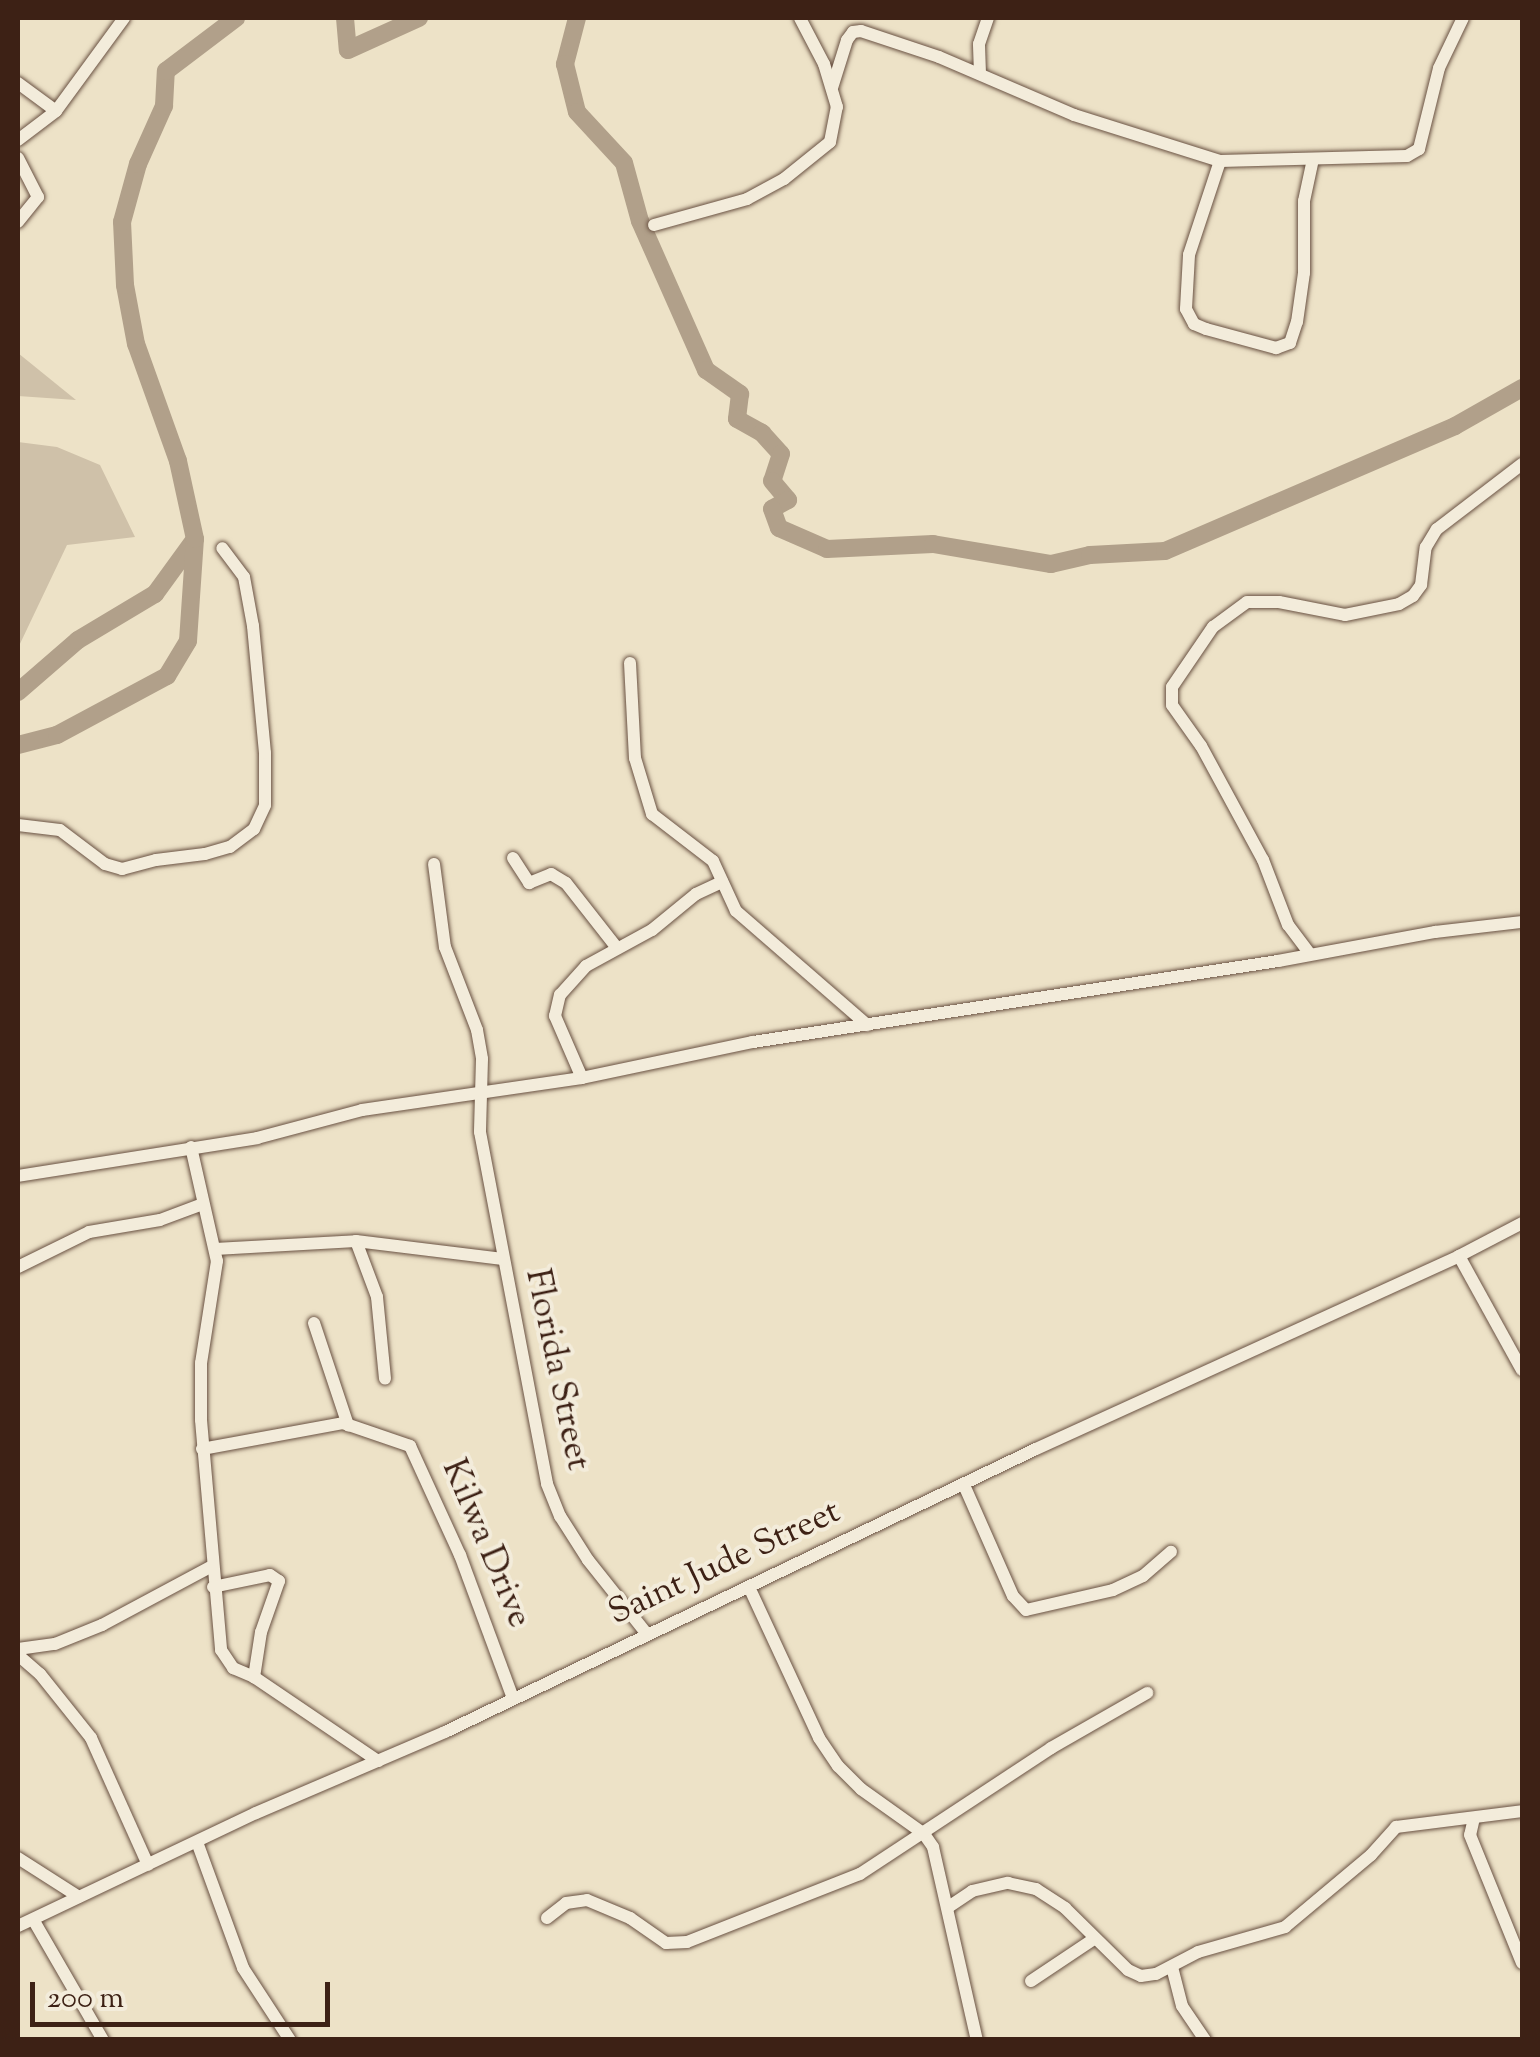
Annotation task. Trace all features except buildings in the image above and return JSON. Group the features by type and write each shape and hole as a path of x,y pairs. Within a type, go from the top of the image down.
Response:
{"street":[{"path":"18,140 56,111 124,18"},
{"path":"654,225 747,199 818,154 836,128 832,88 800,18"},
{"path":"980,74 979,44 988,18"},
{"path":"832,88 853,32 883,37 1074,115 1220,160 1407,156 1420,149 1439,68 1463,18"},
{"path":"18,84 56,111"},
{"path":"18,158 38,197 18,222"},
{"path":"1220,160 1188,256 1186,308 1194,324 1276,348 1290,343 1300,308 1304,201 1313,159"},
{"path":"1310,954 1288,925 1263,860 1201,746 1172,705 1172,688 1214,627 1248,602 1279,602 1345,614 1399,604 1414,596 1420,586 1426,546 1437,529 1522,464"},
{"path":"18,825 60,830 105,864 122,870 156,860 205,854 230,846 254,830 265,805 265,753 253,626 244,577 222,548"},
{"path":"630,663 630,720 645,802 652,814 713,861 736,912 867,1025"},
{"path":"513,858 529,883 551,874 566,883 617,948"},
{"name":"Florida Street","path":"434,864 446,947 478,1030 480,1132 535,1403 547,1484 560,1516 588,1560 646,1634"},
{"path":"582,1078 561,1032 555,1005 586,966 652,930 696,894 722,882"},
{"path":"18,1176 257,1138 344,1114 482,1090 582,1078 753,1042 1278,961 1435,932 1522,922"},
{"path":"1278,961 1287,942 1288,925"},
{"path":"192,1147 215,1249 216,1279 201,1363 202,1450 221,1650 233,1668 254,1676 378,1762"},
{"path":"18,1267 89,1232 160,1220 202,1204"},
{"name":"Saint Jude Street","path":"18,1926 378,1762 1459,1256 1522,1223"},
{"path":"356,1240 377,1297 386,1379"},
{"path":"215,1249 356,1240 503,1260"},
{"path":"1459,1256 1522,1370"},
{"path":"314,1323 348,1425"},
{"name":"Kilwa Drive","path":"202,1450 348,1425 404,1442 414,1453 486,1620 514,1698"},
{"path":"964,1485 1013,1596 1026,1610 1113,1590 1144,1576 1170,1552"},
{"path":"18,1652 55,1644 122,1617 212,1566"},
{"path":"213,1587 270,1575 279,1581 261,1632 254,1676"},
{"path":"749,1587 811,1722 838,1766 861,1789 924,1834 941,1867 977,2040"},
{"path":"18,1652 91,1738 148,1865"},
{"path":"547,1918 566,1904 587,1900 606,1905 673,1946 860,1874 1052,1748 1148,1693"},
{"path":"950,1906 972,1891 1008,1884 1036,1890 1065,1908 1128,1970 1142,1976 1172,1968 1198,1952 1285,1926 1371,1855 1396,1827 1522,1811"},
{"path":"1474,1818 1473,1842 1522,1963"},
{"path":"198,1842 242,1968 290,2040"},
{"path":"18,1858 79,1897"},
{"path":"34,1921 103,2040"},
{"path":"1030,1981 1094,1939"},
{"path":"1172,1968 1182,2006 1205,2040"}],"shaded area":[{"path":"18,353 76,400 18,396"},
{"path":"18,442 57,447 100,465 135,537 67,545 18,648"}],"waterway":[{"path":"18,745 57,735 167,676 188,641 195,539 178,461 136,344 125,285 122,222 138,164 164,106 166,71 236,18"},
{"path":"345,18 348,50 419,18"},
{"path":"577,18 565,64 577,112 624,163 640,221 706,370 740,394 737,419 762,433 781,454 772,481 788,500 772,509 779,528 827,549 933,544 1051,564 1090,555 1165,551 1455,426 1522,388"},
{"path":"18,692 78,640 155,594 195,539"}]}
